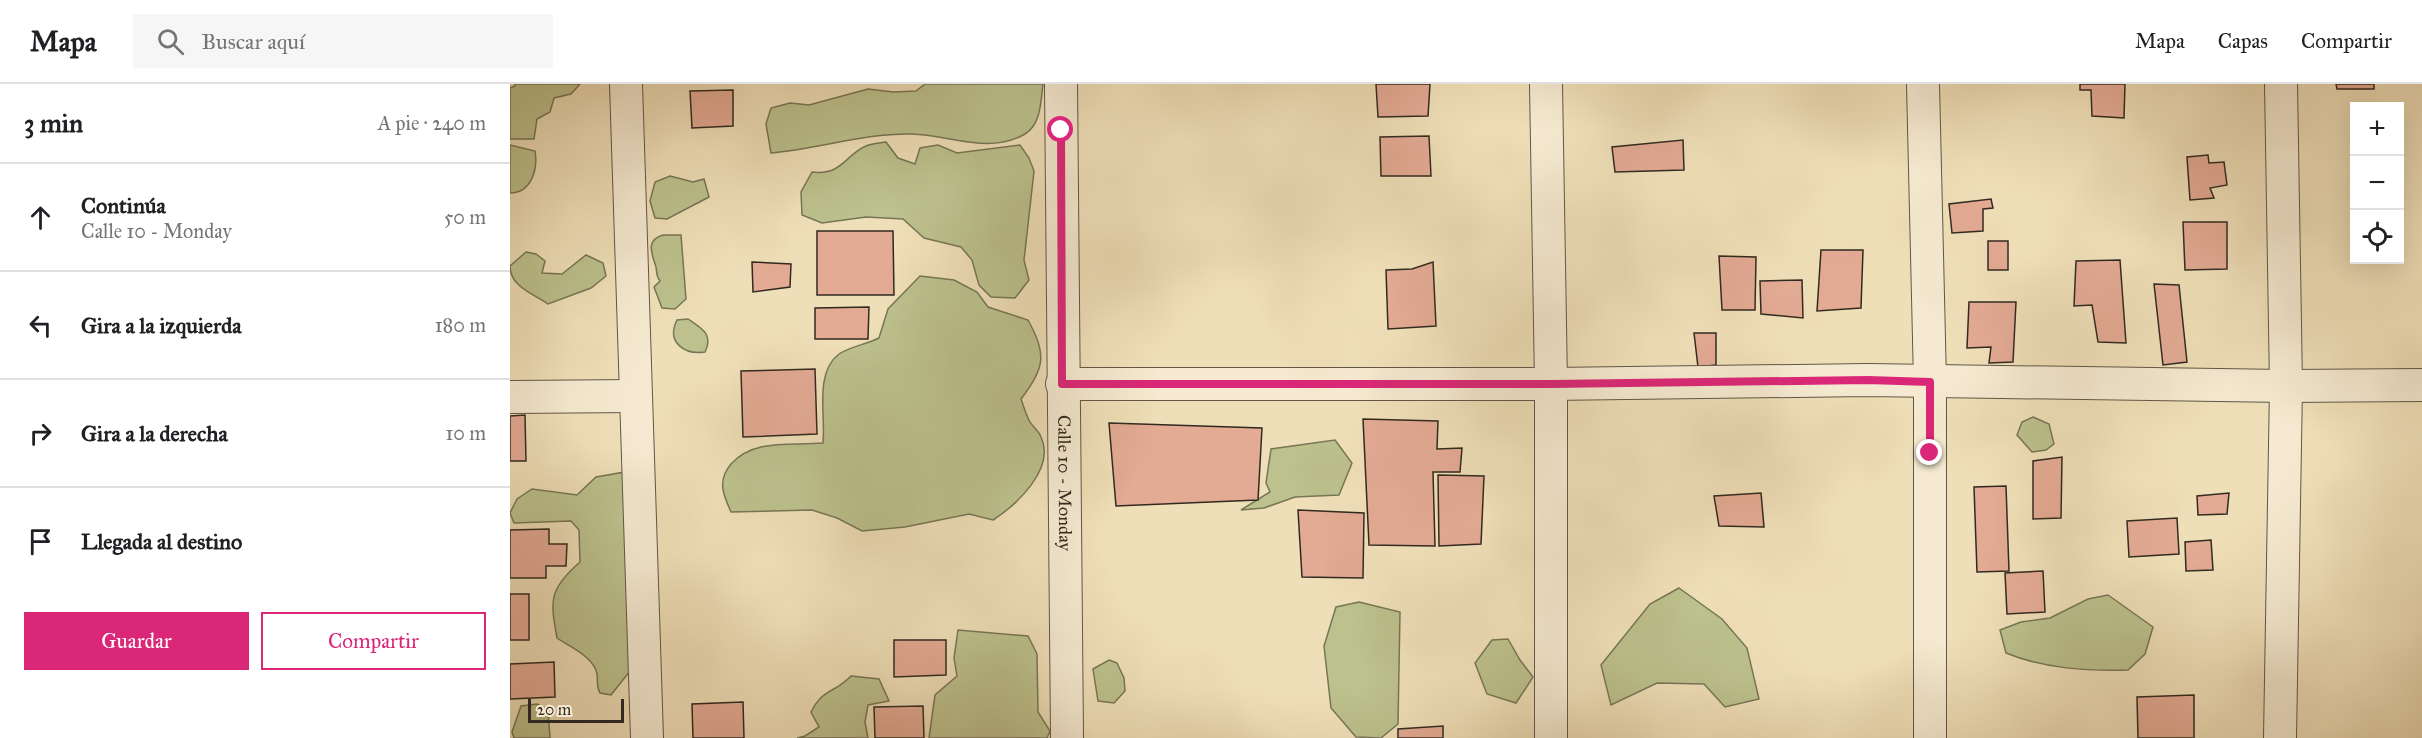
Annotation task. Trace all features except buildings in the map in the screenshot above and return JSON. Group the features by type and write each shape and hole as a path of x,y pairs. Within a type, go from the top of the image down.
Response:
{"street":[{"path":"626,84 647,738"},
{"name":"Calle 10 - Monday","path":"1061,84 1067,738"},
{"path":"1546,84 1551,384 1551,738"},
{"path":"1923,84 1930,382 1930,738"},
{"path":"2280,738 2286,386 2281,84"},
{"path":"1062,384 1551,384 1868,380 2286,386 2422,385"},
{"path":"510,397 635,396"}],"green space":[{"path":"515,84 580,84 571,94 554,98 550,112 537,119 534,139 510,139 510,88"},
{"path":"925,84 1043,84 1039,112 1034,125 1025,134 1011,140 983,143 926,135 894,134 771,153 766,124 771,108 790,103 809,105 868,89 893,92 916,91"},
{"path":"886,142 898,158 915,164 920,148 938,145 957,153 1020,145 1034,171 1024,260 1029,280 1015,298 991,297 979,285 972,260 961,247 924,238 903,219 866,217 822,223 802,215 801,192 812,172 830,171 866,146"},
{"path":"510,145 535,151 536,158 534,172 528,184 518,192 510,193"},
{"path":"670,176 693,182 704,179 709,197 667,219 655,218 650,201 655,182"},
{"path":"663,235 681,235 686,299 675,309 662,308 654,287 660,281 651,248 654,240"},
{"path":"526,252 536,254 545,261 542,273 562,274 586,255 603,263 606,276 591,288 548,304 518,285 511,273 510,266"},
{"path":"920,276 954,280 977,292 988,307 1028,320 1038,343 1041,361 1035,378 1021,399 1030,422 1040,435 1044,449 1043,461 1031,485 1022,496 993,520 969,514 905,527 862,531 837,518 812,510 731,512 724,493 723,482 731,464 740,456 762,447 823,443 824,383 831,362 843,352 879,338 888,309"},
{"path":"688,319 705,332 708,341 705,352 684,349 675,341 674,328 677,320"},
{"path":"2033,417 2049,424 2054,444 2046,450 2032,452 2017,435 2022,422"},
{"path":"1335,440 1352,463 1339,495 1295,497 1264,508 1241,510 1270,492 1266,483 1271,449"},
{"path":"625,472 638,661 611,695 600,693 597,674 591,662 557,638 553,614 554,596 562,580 580,562 579,530 571,521 514,523 510,513 517,499 532,489 577,495 596,477"},
{"path":"1679,588 1722,619 1747,648 1759,699 1725,707 1704,684 1657,683 1611,705 1601,665 1650,604"},
{"path":"2108,595 2153,627 2145,654 2128,670 2051,666 2006,653 2000,630 2021,622 2050,618 2088,599"},
{"path":"1359,602 1400,612 1398,724 1381,738 1356,737 1331,708 1324,646 1336,607"},
{"path":"958,630 1028,636 1037,654 1038,712 1050,731 1047,738 929,738 935,695 957,676 954,658"},
{"path":"1508,639 1533,677 1516,703 1487,694 1475,663 1492,640"},
{"path":"1109,660 1117,663 1124,678 1125,691 1114,703 1098,701 1093,669"},
{"path":"851,676 879,679 889,701 868,705 865,722 868,738 797,738 819,727 811,712 816,704 825,694"},
{"path":"537,704 548,710 550,738 514,738 512,732 521,706"}],"route":[{"path":"1061,130 1062,384 1551,384 1868,380 1930,382 1930,453"}]}
